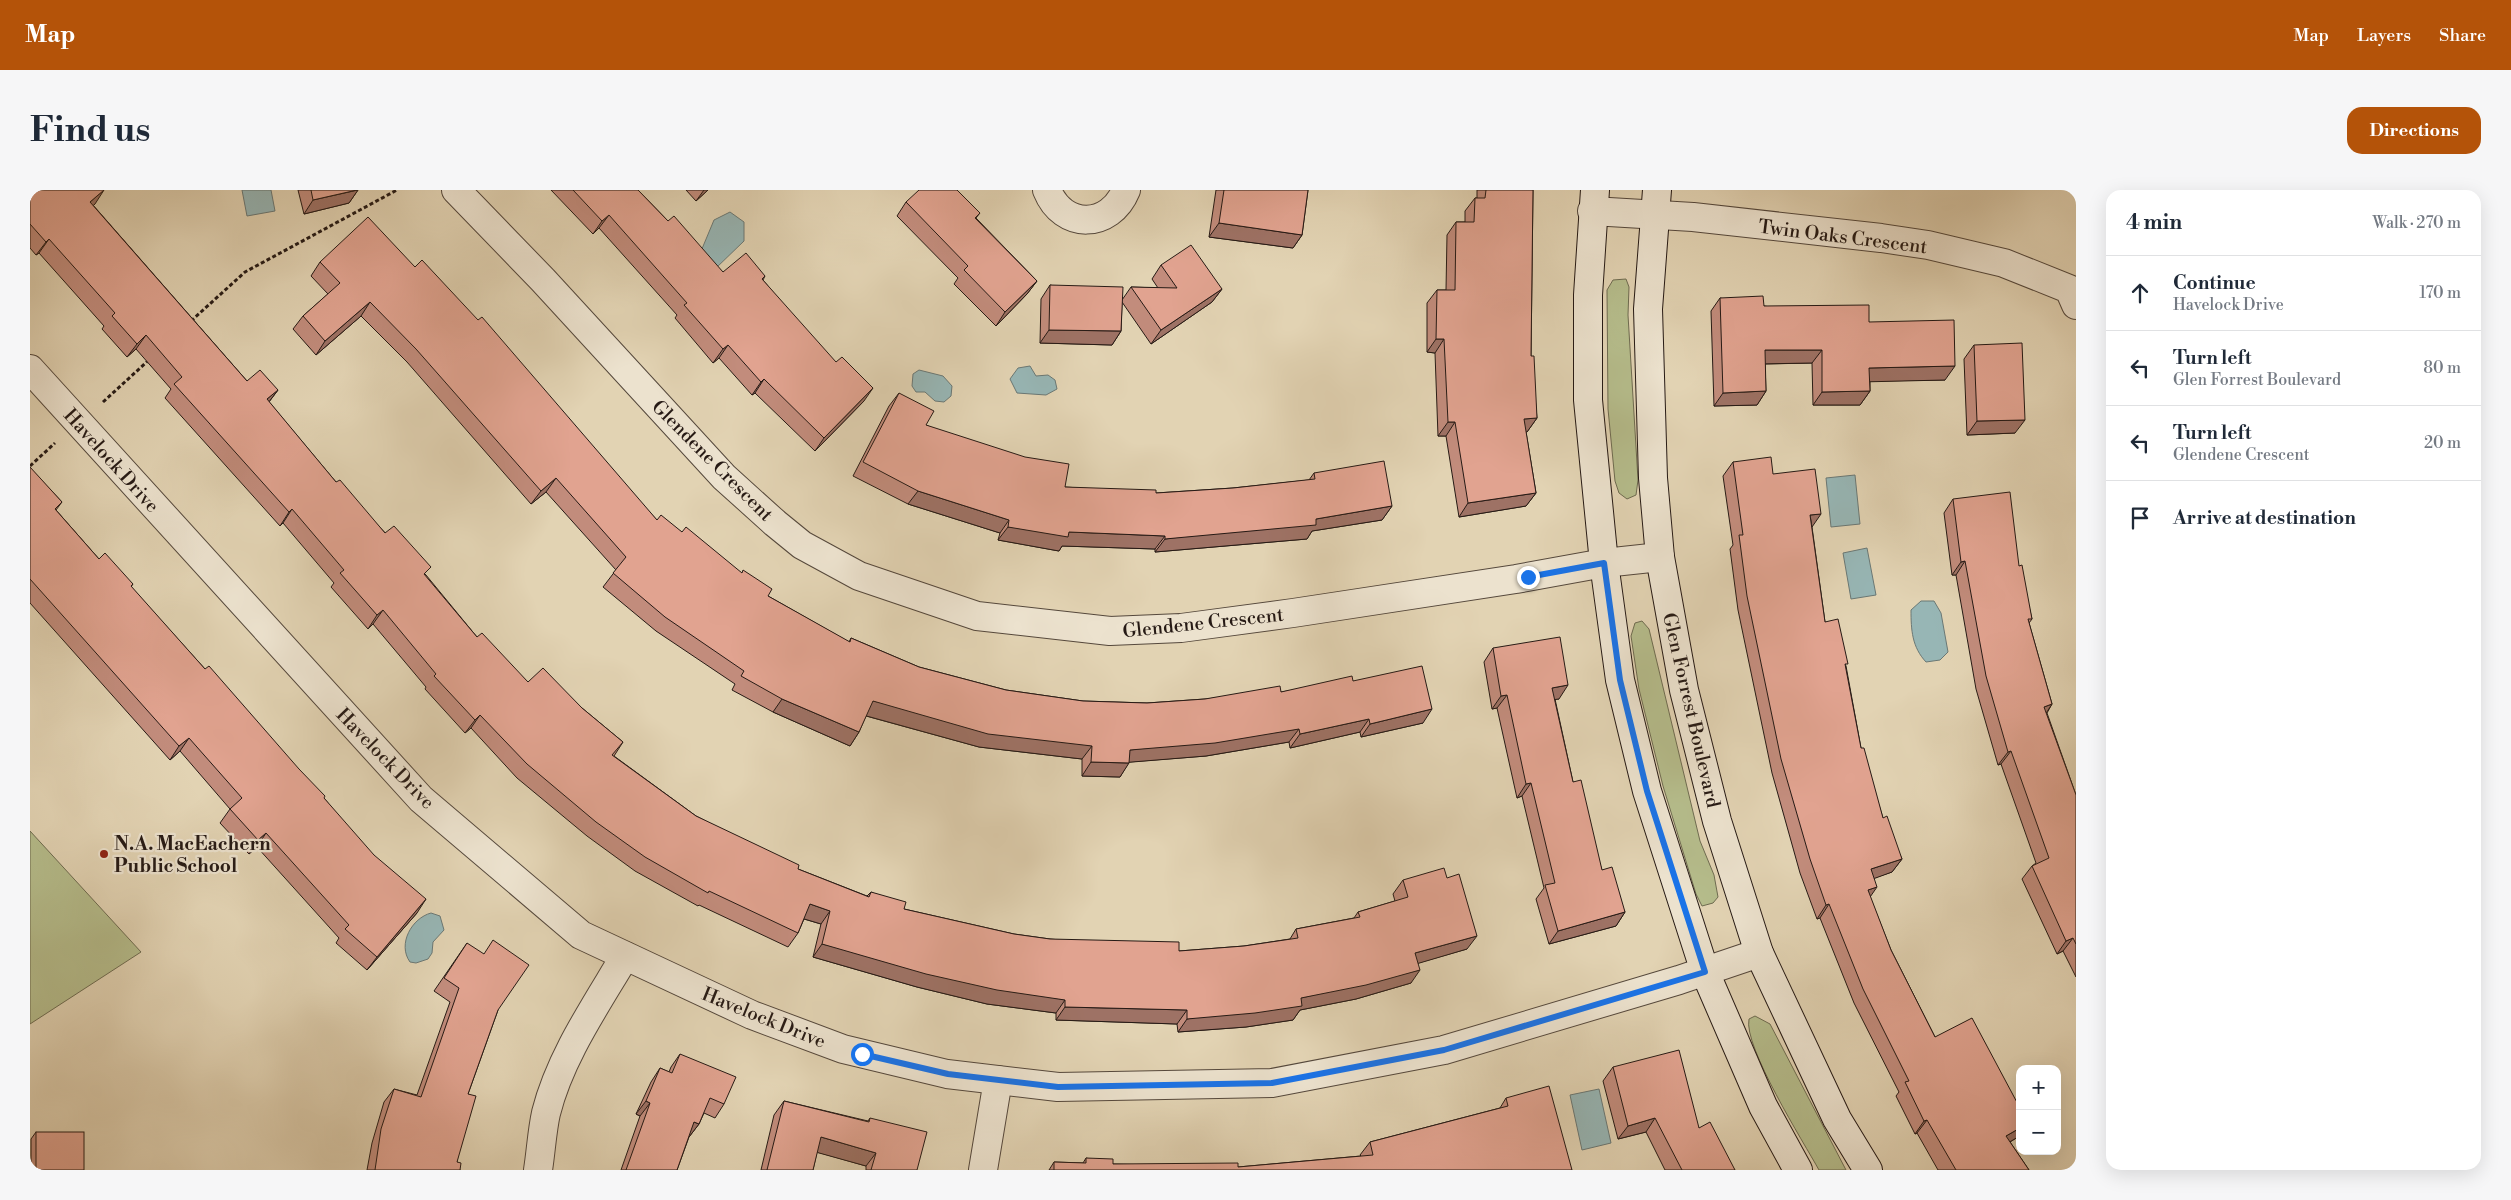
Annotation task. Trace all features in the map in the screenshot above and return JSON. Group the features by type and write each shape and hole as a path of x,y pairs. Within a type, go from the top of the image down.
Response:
{"street":[{"name":"Glendene Crescent","path":"456,190 543,280 724,477 775,523 802,545 859,576 977,616 1110,631 1180,628 1516,579 1604,563 1660,557"},
{"path":"1047,190 1058,209 1070,217 1084,220 1099,218 1112,211 1122,200 1126,190"},
{"path":"1594,201 1588,305 1588,400 1604,563 1620,680 1647,791 1705,972 1763,1106 1798,1170"},
{"name":"Twin Oaks Crescent","path":"1594,201 1656,202 1928,245 2004,263 2069,289 2076,305"},
{"name":"Glen Forrest Boulevard","path":"1656,202 1648,308 1652,478 1660,557 1684,690 1718,821 1759,953 1834,1111 1868,1170"},
{"name":"Havelock Drive","path":"30,369 421,800 581,935 752,1015 843,1049 948,1074 1058,1087 1272,1083 1444,1050 1705,972 1759,953"},
{"path":"538,1170 546,1113 556,1086 580,1036 625,956"},
{"path":"983,1170 998,1080"}],"path":[{"path":"188,324 245,272 397,190"},
{"path":"97,407 153,356"},
{"path":"30,466 61,438"}],"green space":[{"path":"1626,279 1629,287 1628,315 1638,480 1636,495 1627,499 1619,493 1615,481 1608,409 1607,290 1613,280"},
{"path":"1642,621 1649,629 1700,841 1714,875 1718,897 1713,903 1702,906 1696,894 1663,786 1639,689 1631,636 1635,623"},
{"path":"30,831 141,952 30,1024"},
{"path":"1755,1016 1770,1024 1846,1170 1819,1170 1776,1094 1755,1050 1749,1019"}],"water":[{"path":"242,190 271,190 275,211 247,216"},
{"path":"730,212 744,222 744,241 715,269 699,256 714,220"},
{"path":"1030,366 1036,376 1048,375 1055,380 1057,389 1046,395 1017,393 1010,379 1018,368"},
{"path":"919,370 943,376 952,386 951,396 944,402 935,401 925,392 916,392 912,386 913,374"},
{"path":"1855,475 1860,524 1831,527 1826,478"},
{"path":"1867,548 1876,595 1851,599 1843,553"},
{"path":"1921,601 1934,601 1941,613 1948,652 1940,660 1926,662 1915,644 1911,610"},
{"path":"431,913 440,916 444,930 433,942 432,953 428,959 416,963 410,962 406,955 405,947 409,933 418,920"},
{"path":"1599,1089 1611,1143 1582,1150 1570,1095"}],"building":[{"path":"30,190 104,190 90,202 247,381 260,370 278,390 267,399 336,482 340,480 385,533 394,526 431,567 424,574 477,637 482,633 528,682 543,668 582,708 623,742 612,755 696,816 799,865 798,869 869,897 871,892 906,902 904,909 1014,934 1050,939 1179,942 1179,951 1244,946 1298,938 1296,929 1360,917 1358,912 1408,897 1403,880 1444,868 1447,878 1459,874 1477,936 1415,953 1420,970 1366,985 1301,998 1302,1006 1255,1013 1187,1019 1187,1010 1065,1007 1065,1000 997,990 926,974 822,944 830,911 810,904 798,933 709,891 708,893 645,857 596,822 527,764 480,715 475,720 434,676 436,674 383,610 377,615 340,573 344,570 292,509 289,512 174,384 182,377 146,335 137,344 112,316 115,313 49,239 46,242 30,224"},
{"path":"311,190 357,190 313,200"},
{"path":"573,190 638,190 668,221 674,216 723,272 746,253 765,276 762,279 836,362 842,357 873,388 824,438 764,379 761,382 728,345 723,349 684,305 687,303 609,215 602,221"},
{"path":"919,190 957,190 980,213 975,218 1037,281 1005,312 964,270 968,266 906,202"},
{"path":"1224,190 1308,190 1302,235 1219,223"},
{"path":"1486,190 1533,190 1531,356 1534,356 1537,418 1524,419 1536,493 1468,503 1455,422 1448,422 1444,339 1436,339 1437,290 1455,290 1456,222 1474,222 1475,198 1485,198"},
{"path":"368,217 415,267 422,260 478,320 482,317 657,520 661,515 682,532 686,527 742,573 743,570 772,589 768,596 850,642 851,638 919,667 1006,690 1083,701 1147,703 1205,699 1280,686 1281,692 1352,676 1353,681 1422,666 1432,709 1370,724 1369,719 1300,734 1299,729 1215,743 1130,750 1129,763 1091,762 1092,746 988,734 873,701 859,732 782,699 741,676 744,671 665,617 613,573 626,557 556,478 541,491 416,349 370,302 325,341 303,316 340,283 320,262"},
{"path":"1191,245 1222,289 1161,330 1131,287 1177,288 1161,265"},
{"path":"1050,285 1123,287 1121,331 1049,330"},
{"path":"1763,296 1764,306 1869,305 1869,322 1954,320 1955,366 1869,368 1870,391 1822,392 1822,350 1765,350 1766,391 1723,393 1720,298"},
{"path":"2022,343 2025,420 1977,421 1974,345"},
{"path":"899,393 934,411 926,425 1025,457 1069,464 1065,487 1156,490 1156,493 1233,488 1315,479 1314,473 1384,461 1392,506 1316,519 1316,525 1165,539 1165,536 1069,532 1068,537 1008,527 1009,520 918,491 863,462"},
{"path":"1771,457 1773,474 1815,469 1821,514 1810,515 1825,622 1838,619 1848,664 1845,664 1861,748 1864,748 1883,818 1887,816 1902,859 1871,869 1877,887 1868,890 1891,950 1935,1037 1972,1018 2016,1100 2016,1130 2006,1136 2016,1151 2016,1155 2019,1155 2029,1170 1956,1170 1927,1120 1924,1121 1905,1082 1909,1081 1863,989 1829,904 1826,905 1810,859 1781,759 1747,596 1739,535 1743,535 1733,462"},
{"path":"30,467 62,502 55,509 99,559 105,553 133,584 131,586 205,669 209,666 325,796 324,798 374,855 426,899 377,957 345,929 349,925 266,833 258,840 230,809 242,798 189,738 179,746 30,579"},
{"path":"2010,492 2019,566 2022,565 2032,619 2028,619 2052,704 2044,707 2076,795 2076,944 2073,938 2066,941 2032,866 2049,858 2011,751 2008,752 1986,676 1965,561 1961,562 1953,499"},
{"path":"1560,637 1568,685 1552,688 1573,782 1581,780 1602,870 1612,867 1625,912 1558,931 1545,885 1555,883 1531,783 1526,784 1507,695 1501,696 1493,648"},
{"path":"493,940 529,965 498,1010 468,1094 476,1096 457,1162 461,1163 460,1170 375,1170 381,1129 394,1089 421,1097 459,988 444,978 467,943 484,954"},
{"path":"1679,1050 1699,1128 1710,1122 1735,1170 1682,1170 1655,1118 1628,1126 1613,1067"},
{"path":"680,1054 736,1077 724,1104 710,1098 699,1124 694,1122 677,1170 626,1170 650,1103 646,1101 660,1068 672,1073"},
{"path":"1549,1086 1572,1170 1054,1170 1054,1162 1086,1163 1086,1158 1113,1159 1113,1164 1238,1163 1238,1167 1373,1155 1370,1142 1508,1106 1506,1098"},
{"path":"784,1101 869,1122 870,1118 927,1132 917,1170 871,1170 876,1153 821,1137 813,1170 767,1170"},
{"path":"36,1132 84,1132 84,1170 36,1170"}],"place":[{"name":"N.A. MacEachern Public School","path":"104,854"}],"route":[{"path":"862,1054 948,1074 1058,1087 1272,1083 1444,1050 1705,972 1647,791 1620,680 1604,563 1528,577"}]}
